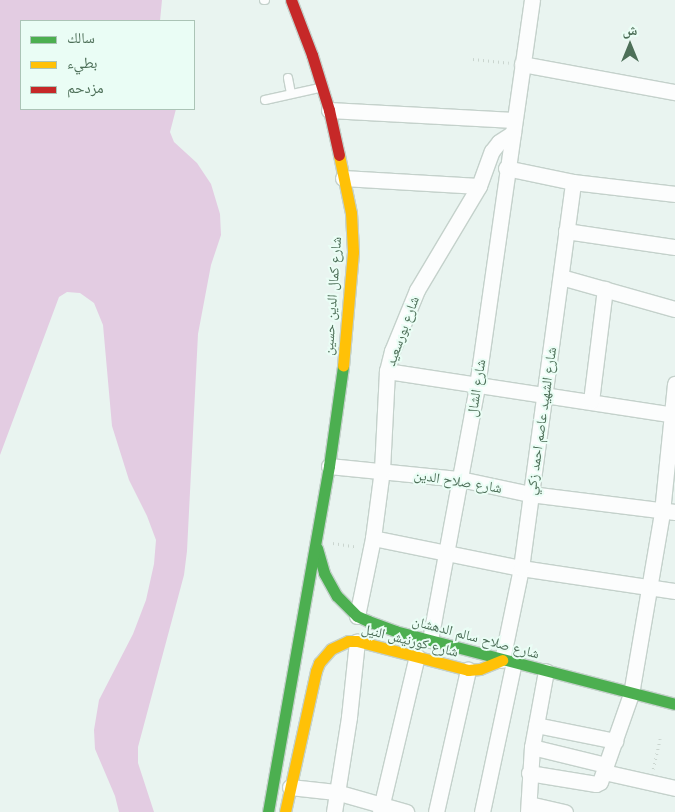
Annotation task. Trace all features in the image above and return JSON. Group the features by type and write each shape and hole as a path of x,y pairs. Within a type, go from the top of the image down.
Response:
{"main road":[{"name":"شارع كمال الدين حسين","path":"291,0 323,87 351,213 352,261 345,352 329,466 316,540"},
{"name":"شارع صلاح سالم الدهشان","path":"316,540 320,562 329,584 337,596 357,616 395,632 675,704"},
{"path":"268,812 316,540"},
{"name":"شارع كورنيش النيل","path":"285,812 319,663 331,649 339,644 357,641 468,670 480,669 508,661"}],"street":[{"name":"شارع الشال","path":"430,640 477,386 506,168 532,0"},
{"path":"522,64 675,92"},
{"path":"329,110 513,127"},
{"name":"شارع بورسعيد","path":"357,616 372,544 382,470 387,371 402,321 417,290 479,186 492,151 513,127"},
{"path":"506,168 573,182 675,194"},
{"path":"343,178 479,186"},
{"name":"شارع الشهيد عاصم احمد زكي","path":"482,812 508,661 530,494 546,395 573,182"},
{"path":"566,231 675,247"},
{"path":"561,277 675,309"},
{"path":"591,401 605,289"},
{"path":"387,371 673,415"},
{"path":"529,773 596,784 604,773 631,694 650,588 668,512 675,384"},
{"name":"شارع صلاح الدين","path":"329,466 460,479 530,494 668,512"},
{"path":"372,544 446,553 521,568 675,591"},
{"path":"334,812 349,717 357,641"},
{"path":"381,808 417,656"},
{"path":"436,812 468,670"},
{"path":"546,671 532,747 529,773 529,808 564,812"},
{"path":"536,725 615,741"},
{"path":"532,747 604,773 675,788"},
{"path":"290,787 336,792 381,808 406,812"}],"lane":[{"path":"288,78 291,94"},
{"path":"265,100 323,87"}],"path":[{"path":"473,59 522,64"},
{"path":"316,540 372,544"},
{"path":"650,783 660,739"}],"shaded area":[{"path":"0,0 162,0 160,20 20,20 20,110 176,110 170,132 174,142 197,163 211,184 220,214 221,235 211,265 198,334 187,551 184,575 138,747 138,763 154,812 119,812 115,796 95,749 94,730 99,700 133,634 146,600 154,564 156,540 147,516 129,480 112,426 103,325 94,303 80,293 67,292 59,297 0,455"}],"traffic: fast":[{"path":"268,812 329,466 343,366"},
{"path":"317,548 324,573 337,596 357,616 368,621 395,631 675,704"}],"traffic: slow":[{"path":"339,155 351,213 353,252 343,366"},
{"path":"285,812 316,671 319,663 331,649 348,641 357,641 468,670 480,669 502,660"}],"traffic: jam":[{"path":"291,0 312,55 329,110 339,155"}]}
